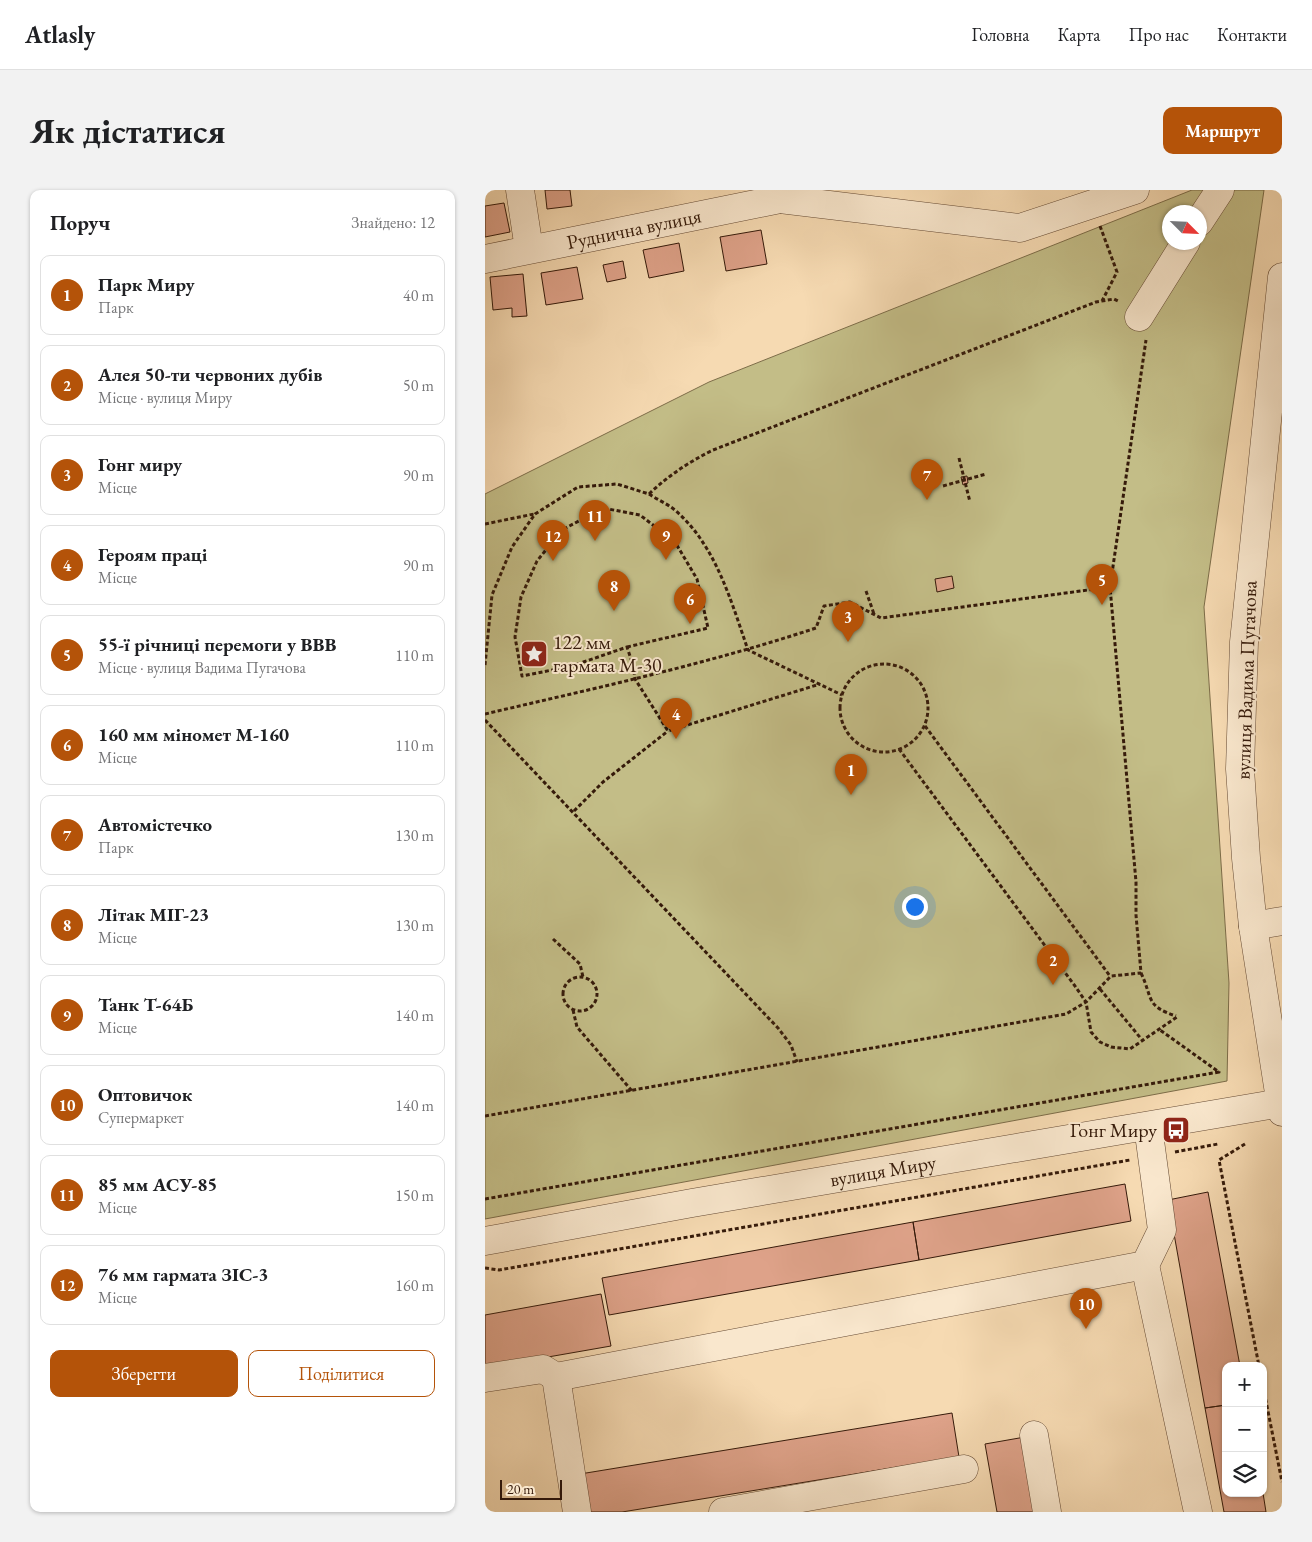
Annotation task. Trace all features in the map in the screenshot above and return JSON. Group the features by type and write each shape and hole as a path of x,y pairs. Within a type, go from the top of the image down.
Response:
{"street":[{"path":"520,190 529,249"},
{"name":"Руднична вулиця","path":"485,259 779,194 1020,228 1135,190"},
{"path":"1207,210 1220,190"},
{"path":"1139,317 1181,250"},
{"name":"вулиця Вадима Пугачова","path":"1281,1108 1275,1028 1253,926 1240,769 1241,701 1253,543 1282,277"},
{"path":"1253,926 1282,921"},
{"name":"вулиця Миру","path":"485,1241 692,1203 1148,1126 1281,1108"},
{"path":"1148,1126 1162,1230 1145,1265 1198,1512"},
{"path":"485,1378 543,1369 557,1377 1145,1265"},
{"path":"557,1377 577,1512"},
{"path":"1034,1435 1047,1512"},
{"path":"723,1512 963,1469"}],"path":[{"path":"1099,225 1117,272 1101,301"},
{"path":"649,494 687,463 713,450 1101,301 1114,299 1131,307 1139,317 1146,341 1110,587 1136,882 1141,973 1148,996 1155,1007 1177,1017 1131,1049 1111,1047 1100,1042 1091,1032 1086,1002 899,749"},
{"path":"959,458 970,502"},
{"path":"943,486 986,474"},
{"path":"485,524 535,514 578,487 617,484 649,494 675,510 703,543 717,566 748,650 842,695"},
{"path":"603,508 641,515 675,542 697,579 708,628 627,647 572,666 522,676 515,637 521,597 537,560 562,530 603,508"},
{"path":"485,664 492,596 512,547 535,514"},
{"path":"485,714 748,650 816,628 824,606 850,602 881,618 1110,587"},
{"path":"866,591 874,614"},
{"path":"627,647 635,679 668,731"},
{"path":"874,664 892,664 905,668 916,676 928,698 929,712 925,726 915,740 899,749 887,752 869,749 851,737 844,726 841,714 842,695 848,682 857,672 874,664"},
{"path":"574,811 603,782 668,731 820,684"},
{"path":"485,720 574,811 778,1028 791,1045 797,1062"},
{"path":"925,726 1111,976"},
{"path":"553,939 580,964 583,977 595,985 597,999 587,1010 573,1010"},
{"path":"485,1116 1066,1014 1086,1002 1111,976 1141,973"},
{"path":"583,977 569,980 565,986 564,1000 573,1010 577,1027 633,1091"},
{"path":"1100,989 1143,1040"},
{"path":"485,1200 1219,1072 1160,1030"},
{"path":"485,1268 509,1268 1218,1144"},
{"path":"1245,1144 1219,1160 1258,1362"},
{"path":"1267,1406 1282,1482"}],"shaded area":[{"path":"1192,190 1264,190 1204,607 1229,983 1227,1081 485,1219 485,494 709,382"}],"building":[{"path":"545,190 570,190 572,206 547,209"},
{"path":"504,203 510,232 485,237 485,206"},
{"path":"761,230 767,264 726,271 720,237"},
{"path":"679,243 684,271 649,278 643,250"},
{"path":"623,261 626,278 607,282 603,265"},
{"path":"577,267 583,299 546,305 541,273"},
{"path":"523,274 527,316 512,317 512,308 493,310 490,277"},
{"path":"967,476 968,483 963,485 961,477"},
{"path":"952,576 954,588 937,592 935,579"},
{"path":"1125,1184 1131,1221 919,1260 913,1222"},
{"path":"1208,1192 1239,1362 1222,1362 1222,1406 1205,1408 1168,1200"},
{"path":"913,1222 919,1260 609,1315 602,1278"},
{"path":"601,1294 611,1346 485,1368 485,1315"},
{"path":"1222,1406 1222,1497 1264,1497 1266,1512 1224,1512 1205,1408"},
{"path":"952,1413 959,1457 622,1512 587,1512 580,1474"},
{"path":"1025,1437 1038,1512 997,1512 985,1444"}],"place":[{"name":"Автомістечко","path":"927,500"},
{"name":"85 мм АСУ-85","path":"595,541"},
{"name":"Танк Т-64Б","path":"666,560"},
{"name":"76 мм гармата ЗІС-3","path":"553,561"},
{"name":"55-ї річниці перемоги у ВВВ","path":"1102,605"},
{"name":"Літак МІГ-23","path":"614,611"},
{"name":"160 мм міномет М-160","path":"690,624"},
{"name":"Гонг миру","path":"848,642"},
{"name":"122 мм гармата М-30","path":"534,654"},
{"name":"Героям працi","path":"676,739"},
{"name":"Парк Миру","path":"851,795"},
{"name":"Алея 50-ти червоних дубів","path":"1053,985"},
{"name":"Гонг Миру","path":"1176,1130"},
{"name":"Оптовичок","path":"1086,1329"}]}
